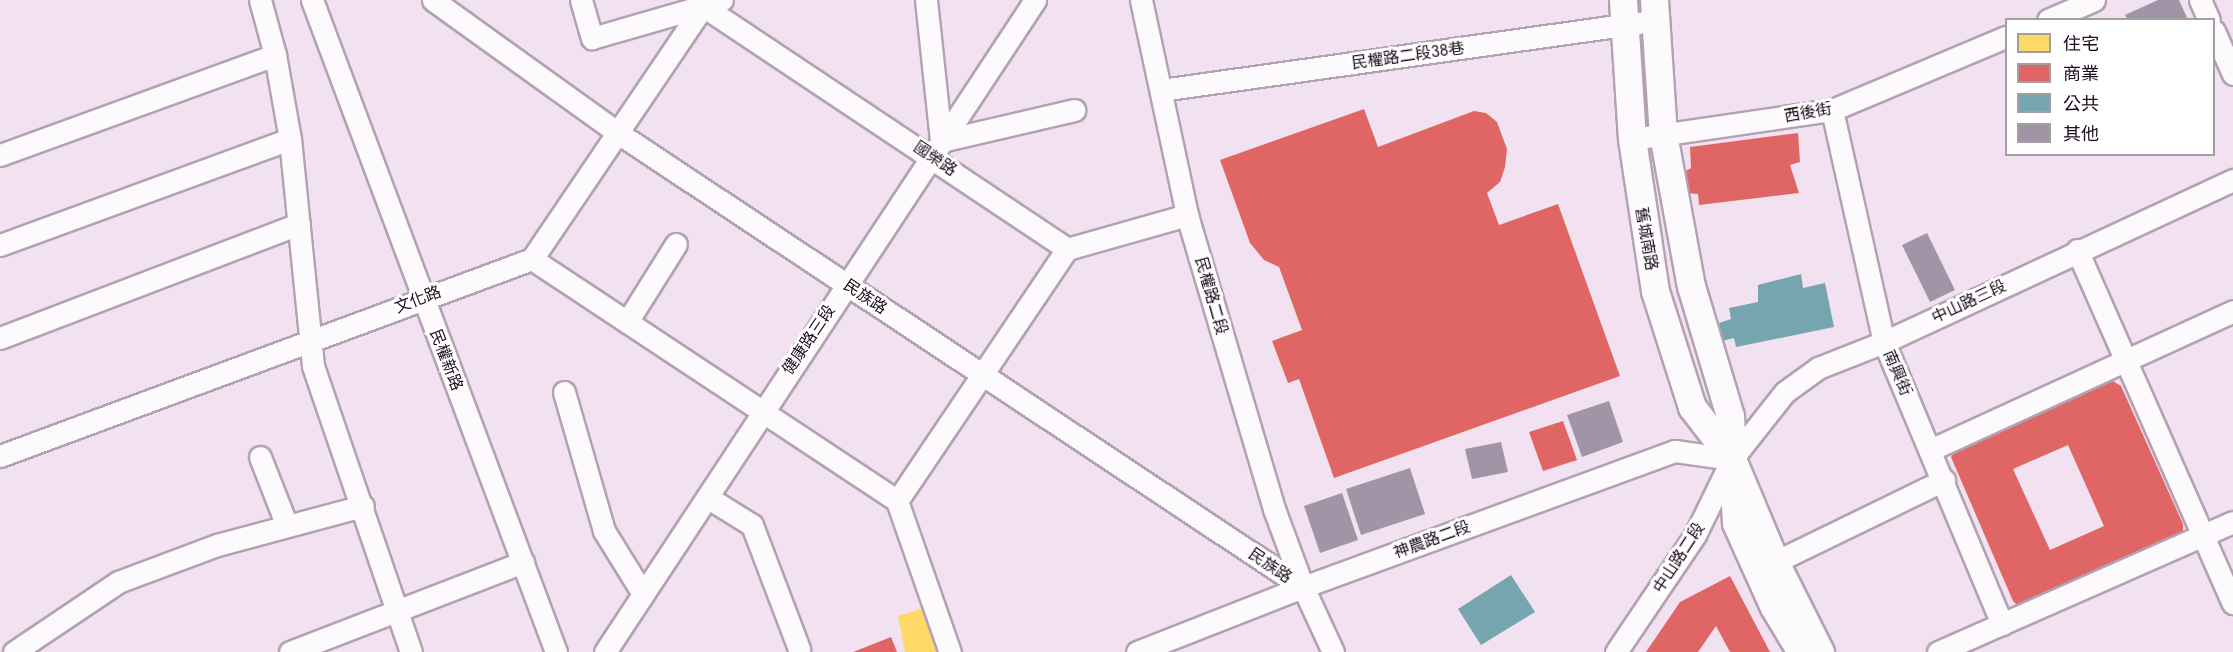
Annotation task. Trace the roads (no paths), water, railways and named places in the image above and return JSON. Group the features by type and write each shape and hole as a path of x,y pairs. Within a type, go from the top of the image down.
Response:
{"main road":[{"name":"舊城南路","path":"1654,10 1664,134 1691,286 1730,416 1737,523 1774,607 1801,652"},
{"name":"舊城南路","path":"1624,13 1632,139 1655,291 1692,407 1732,459 1776,562 1820,652"}],"street":[{"path":"260,0 275,55 290,139 313,366 399,610 411,652"},
{"name":"民權新路","path":"312,0 556,652"},
{"name":"民族路","path":"433,0 618,133 1303,587"},
{"path":"581,0 592,38 709,2"},
{"path":"926,0 936,149 1074,110"},
{"name":"健康路三段","path":"605,652 1035,0"},
{"name":"民權路二段","path":"1141,0 1187,215 1274,509 1303,587 1333,652"},
{"path":"2053,18 2094,0"},
{"path":"2200,0 2207,18"},
{"path":"709,2 532,259 897,501 950,652"},
{"name":"國榮路","path":"709,2 936,149 1067,249"},
{"name":"民權路二段38巷","path":"1161,90 1624,13 1654,10"},
{"path":"2215,33 2233,74"},
{"name":"西後街","path":"1632,139 1832,110 2005,38"},
{"path":"0,155 275,55"},
{"name":"南興街","path":"1832,110 1884,342 1944,480 2002,624"},
{"path":"0,245 290,139"},
{"name":"中山路三段","path":"1732,459 1785,392 1818,368 1884,342 2233,180"},
{"path":"897,501 1067,249 1187,215"},
{"path":"0,338 299,224"},
{"path":"627,322 676,244"},
{"path":"2078,250 2233,603"},
{"name":"文化路","path":"0,456 532,259"},
{"path":"1930,450 2233,311"},
{"path":"564,392 604,531 643,594"},
{"name":"神農路二段","path":"1137,652 1176,645 1303,587 1675,451 1732,459"},
{"path":"260,457 287,526"},
{"name":"中山路二段","path":"1616,652 1695,536 1732,459"},
{"path":"1776,562 1944,480"},
{"path":"707,497 752,525 799,649"},
{"path":"14,652 118,582 217,545 363,506"},
{"path":"1938,652 2233,522"},
{"path":"290,652 523,562"}]}
